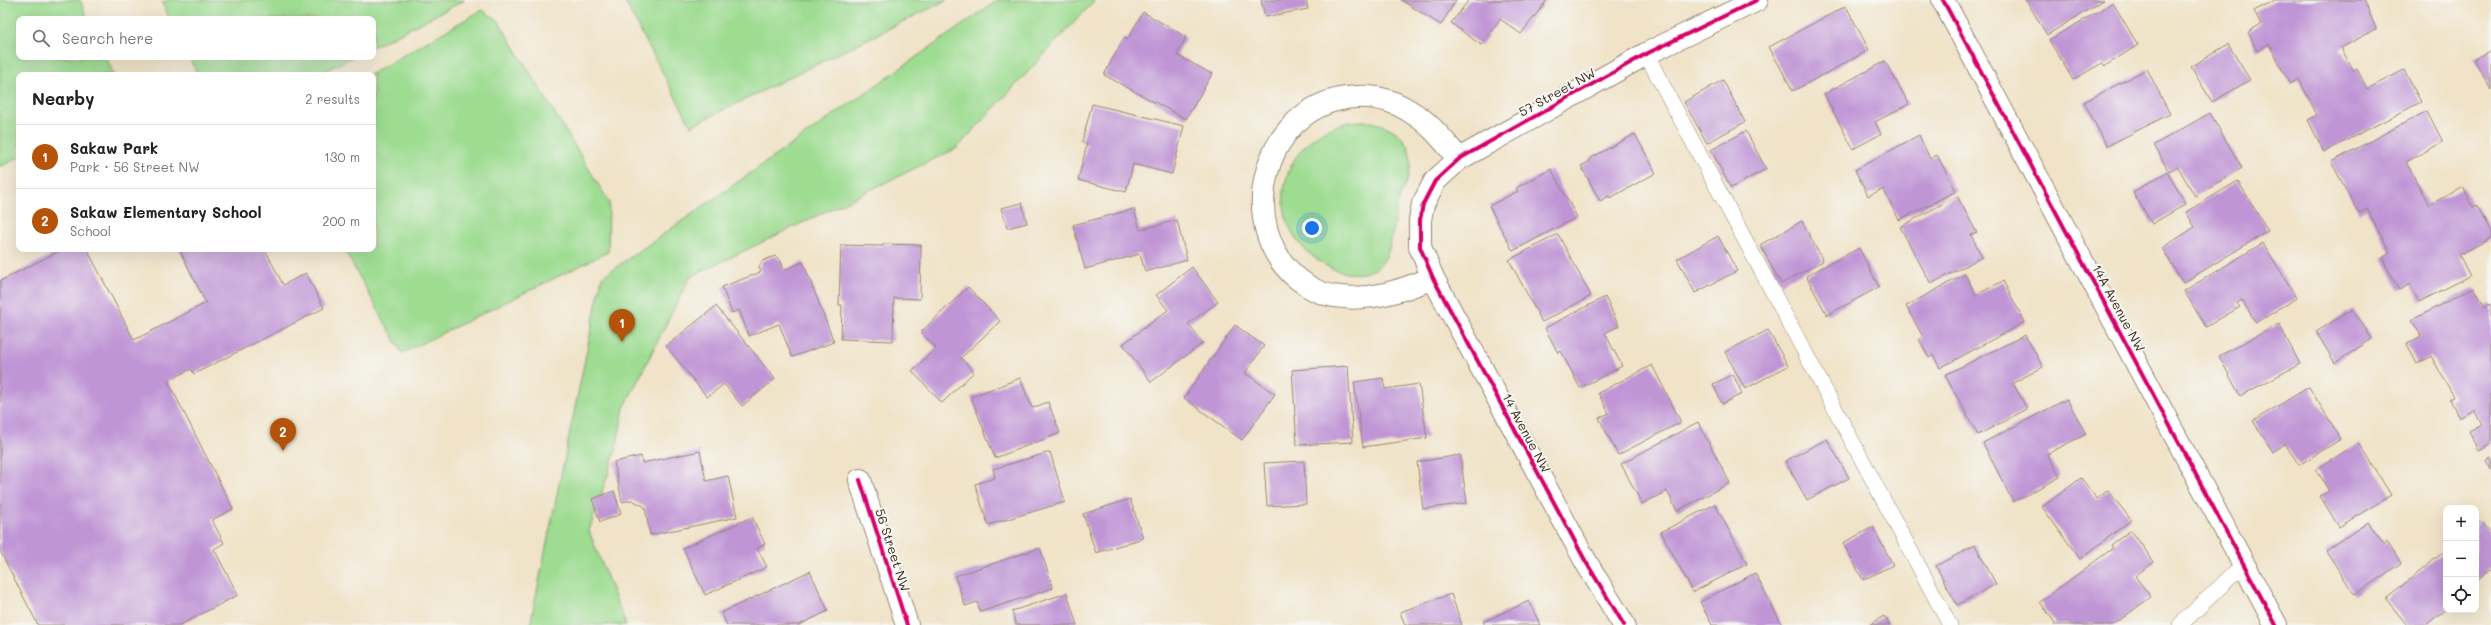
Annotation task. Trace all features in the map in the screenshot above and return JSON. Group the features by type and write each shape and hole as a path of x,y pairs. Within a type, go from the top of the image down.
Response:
{"street":[{"name":"57 Street NW","path":"1420,247 1420,220 1426,198 1435,181 1459,159 1646,54 1757,0"},
{"name":"14A Avenue NW","path":"1943,0 2276,625"},
{"path":"1433,278 1402,290 1375,297 1331,296 1307,286 1279,259 1265,227 1262,194 1266,172 1274,151 1285,134 1298,119 1322,104 1340,99 1369,96 1396,104 1414,114 1429,126 1459,159"},
{"name":"14 Avenue NW","path":"1420,247 1433,278 1586,562 1624,625"},
{"name":"56 Street NW","path":"860,480 907,625"}],"lane":[{"path":"1646,54 1950,625"},
{"path":"2180,625 2244,564"}],"green space":[{"path":"0,0 80,0 87,16 16,16 16,60 107,60 113,72 16,72 16,159 0,167"},
{"path":"168,0 465,0 376,45 376,16 168,16 162,3"},
{"path":"624,0 947,0 691,126"},
{"path":"998,0 1095,0 957,148 690,277 624,408 616,450 589,531 626,625 530,625 602,277"},
{"path":"482,10 498,20 609,202 608,252 402,353 346,252 376,252 376,72 374,72"},
{"path":"190,60 347,60 323,72 196,72"},
{"path":"1364,121 1385,126 1394,130 1401,136 1410,152 1411,162 1409,174 1397,205 1391,243 1382,263 1374,270 1362,273 1346,273 1326,266 1316,259 1297,240 1286,218 1284,195 1288,173 1299,153 1316,136 1338,125"}],"building":[{"path":"1261,0 1306,0 1308,9 1265,17"},
{"path":"1401,0 1456,0 1441,25"},
{"path":"1469,0 1547,0 1521,34 1500,19 1481,45 1451,23"},
{"path":"2026,0 2104,0 2047,35"},
{"path":"2275,0 2364,0 2376,29 2341,48 2354,71 2357,69 2367,89 2404,70 2421,102 2324,152 2308,120 2317,115 2299,79 2290,84 2269,44 2257,51 2248,32 2261,24 2254,11"},
{"path":"2113,3 2138,45 2105,66 2102,63 2073,80 2049,40"},
{"path":"1846,6 1869,50 1793,91 1769,47"},
{"path":"1143,12 1186,37 1177,55 1212,74 1186,119 1104,75 1124,38 1127,40"},
{"path":"2228,44 2250,80 2212,102 2191,67"},
{"path":"2491,50 2491,90 2474,59"},
{"path":"1885,61 1909,104 1875,122 1881,134 1853,149 1824,94"},
{"path":"2147,69 2170,114 2107,146 2084,102"},
{"path":"1723,80 1745,122 1707,143 1684,102"},
{"path":"1092,104 1184,126 1172,174 1133,164 1126,192 1078,180 1087,144 1082,142"},
{"path":"2427,111 2443,142 2406,162 2429,205 2463,187 2473,207 2477,205 2491,232 2491,238 2459,255 2470,276 2419,302 2410,284 2399,290 2382,258 2390,253 2367,209 2359,213 2331,162"},
{"path":"2210,113 2242,168 2195,196 2178,167 2169,172 2154,145"},
{"path":"1746,131 1766,169 1731,188 1711,150"},
{"path":"1635,134 1656,173 1610,198 1609,196 1600,201 1581,166 1590,161 1589,159"},
{"path":"1919,135 1930,159 1937,155 1956,191 1899,220 1883,189 1868,196 1855,170"},
{"path":"1551,169 1577,217 1513,251 1489,206 1518,191 1516,188"},
{"path":"2167,172 2186,204 2152,224 2133,192"},
{"path":"2238,181 2268,231 2183,283 2162,248 2195,227 2186,212"},
{"path":"1957,196 1977,233 1971,235 1982,257 1931,284 1900,227"},
{"path":"1022,203 1027,223 1007,228 1001,208"},
{"path":"1134,209 1140,230 1177,220 1187,260 1145,272 1140,254 1085,269 1073,225"},
{"path":"1802,221 1823,261 1781,284 1760,245"},
{"path":"1558,234 1591,296 1542,322 1509,260"},
{"path":"1718,236 1737,271 1695,293 1677,259"},
{"path":"2263,243 2297,298 2256,323 2242,300 2237,303 2240,307 2206,327 2184,291"},
{"path":"883,244 921,245 920,299 894,298 893,341 841,339 842,305 839,305 841,245 883,246"},
{"path":"1859,248 1879,287 1827,315 1806,276"},
{"path":"57,252 89,252 134,340 206,303 180,252 266,252 283,285 306,273 324,308 194,374 191,369 168,381 233,509 212,520 224,543 214,549 238,595 180,625 38,625 0,551 0,281"},
{"path":"775,256 781,261 784,270 803,262 834,342 792,357 779,324 749,336 739,310 732,313 722,287 761,272 759,267 762,261"},
{"path":"1192,267 1218,302 1188,324 1203,343 1151,382 1123,344 1168,310 1156,295"},
{"path":"1965,274 1976,295 2003,281 2025,322 1940,368 1933,355 1929,358 1919,339 1923,337 1906,306"},
{"path":"968,287 1000,321 961,358 974,372 942,403 912,371 936,348 921,332"},
{"path":"2474,287 2485,307 2491,304 2491,443 2479,450 2469,431 2482,424 2474,410 2459,418 2450,399 2454,397 2431,356 2417,364 2407,344 2421,336 2412,320"},
{"path":"1605,297 1619,326 1605,333 1622,366 1580,388 1561,351 1558,353 1545,328"},
{"path":"716,306 775,379 742,406 724,384 707,397 666,346"},
{"path":"2353,309 2372,339 2335,363 2316,332"},
{"path":"2279,324 2300,364 2240,396 2219,356"},
{"path":"1235,325 1264,346 1245,373 1275,394 1242,440 1184,398"},
{"path":"1768,330 1788,366 1745,389 1725,352"},
{"path":"2025,335 2043,367 2013,383 2027,409 1978,435 1945,375"},
{"path":"1652,365 1681,422 1618,455 1599,418 1609,413 1598,393"},
{"path":"1348,366 1353,442 1297,445 1292,370"},
{"path":"1733,374 1742,394 1722,404 1713,384"},
{"path":"1020,378 1032,408 1048,402 1060,433 995,458 971,397"},
{"path":"1383,378 1385,389 1419,384 1427,438 1363,447 1354,382"},
{"path":"2309,387 2341,439 2299,465 2285,444 2273,452 2253,421"},
{"path":"2067,399 2086,434 2047,454 2060,477 2013,502 1983,443"},
{"path":"1698,422 1730,483 1677,511 1667,491 1642,504 1621,464"},
{"path":"1827,439 1849,478 1807,500 1785,461"},
{"path":"2359,443 2391,495 2339,527 2320,496 2329,491 2316,469"},
{"path":"700,451 706,481 728,476 737,517 650,535 645,507 632,500 622,502 614,462 641,456 642,463"},
{"path":"1050,452 1065,502 988,525 975,484 995,478 993,469"},
{"path":"1460,455 1467,503 1423,509 1417,462"},
{"path":"2491,457 2491,470 2486,460"},
{"path":"1304,461 1306,504 1267,506 1264,463"},
{"path":"2081,478 2097,499 2108,490 2131,520 2080,559 2042,507"},
{"path":"614,491 621,514 600,522 592,499"},
{"path":"1130,499 1143,538 1096,553 1083,514"},
{"path":"1715,504 1747,564 1693,592 1661,532"},
{"path":"752,517 765,544 757,548 767,567 705,595 683,548"},
{"path":"2480,521 2491,534 2491,569 2479,579 2479,541"},
{"path":"2368,522 2384,544 2387,542 2401,563 2355,595 2326,551"},
{"path":"1873,527 1893,565 1863,580 1843,543"},
{"path":"2131,530 2154,562 2135,576 2151,597 2113,625 2053,625 2055,623 2040,602 2113,548 2111,545"},
{"path":"1975,545 1996,584 1957,605 1936,566"},
{"path":"1040,548 1053,588 980,612 977,602 965,606 955,576"},
{"path":"2443,552 2443,611 2426,625 2407,625 2386,599"},
{"path":"810,571 828,611 799,625 727,625 721,613"},
{"path":"1755,573 1782,625 1712,625 1700,602"},
{"path":"1067,593 1077,625 1016,625 1012,611"},
{"path":"1451,594 1462,625 1405,625 1400,612"},
{"path":"1529,601 1540,625 1485,625 1483,622"},
{"path":"1884,616 1890,625 1869,625"}],"cycle path":[{"path":"1624,625 1586,562 1433,278 1420,247 1420,220 1423,204 1435,181 1459,159 1646,54 1757,0"},
{"path":"1943,0 2276,625"},
{"path":"860,480 907,625"}],"place":[{"name":"Sakaw Park","path":"622,342"},
{"name":"Sakaw Elementary School","path":"283,451"}]}
